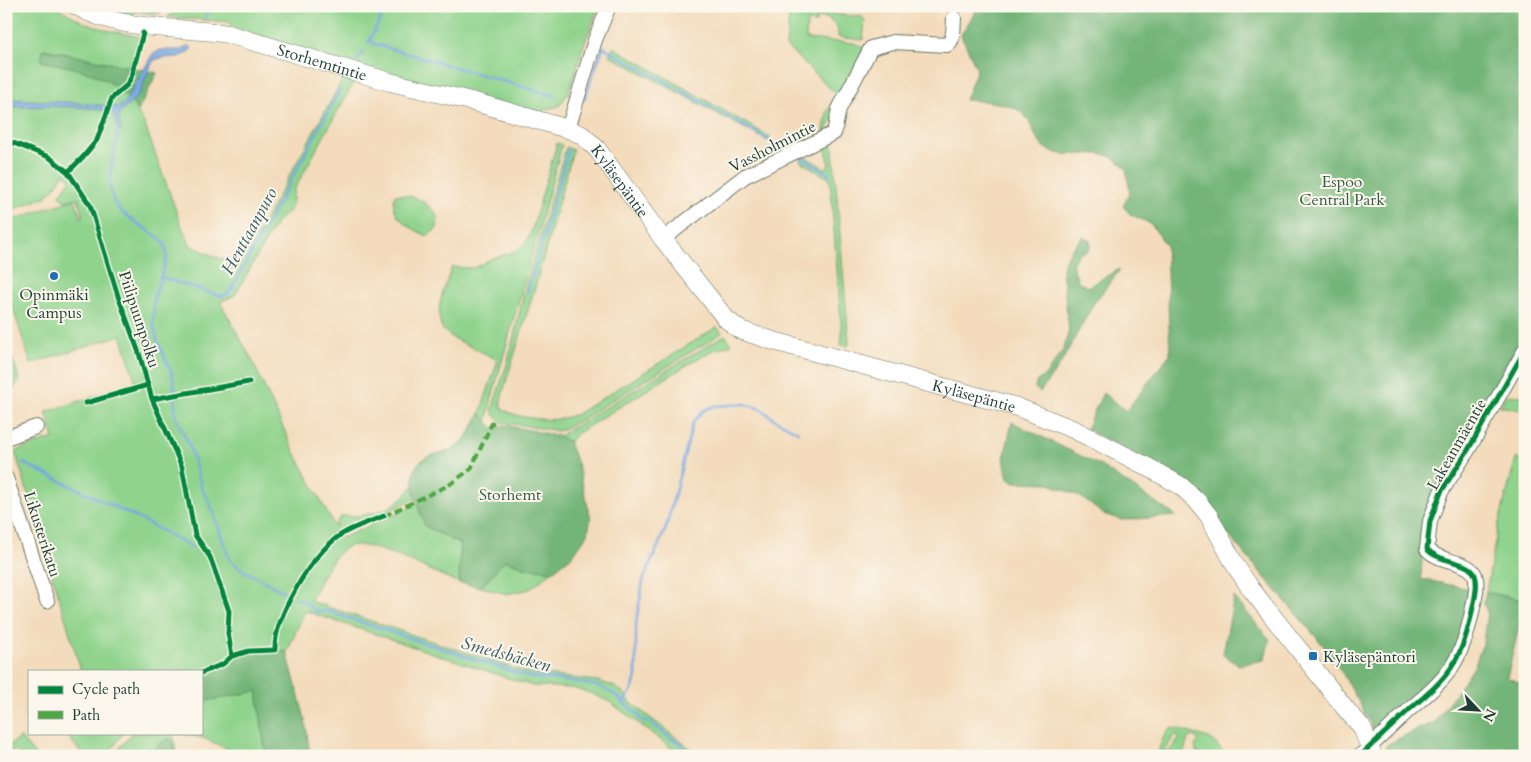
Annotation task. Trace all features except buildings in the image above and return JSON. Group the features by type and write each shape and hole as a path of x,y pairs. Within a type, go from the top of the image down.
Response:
{"main road":[{"name":"Storhemtintie","path":"76,6 107,20 126,24 228,34 417,89 448,95 568,128"},
{"name":"Kyläsepäntie","path":"568,128 582,134 598,149 663,239 726,319 740,330 770,340 1032,412 1075,430 1181,486 1209,516 1235,565 1251,589 1349,713 1350,723 1365,754"}],"street":[{"path":"568,128 595,40 610,6"},
{"name":"Vassholmintie","path":"663,239 745,176 834,133 839,108 871,48 894,42 947,45 952,39 954,18"},
{"name":"Lakeanmäentie","path":"1365,754 1440,683 1452,667 1463,644 1476,595 1476,578 1473,572 1466,566 1433,555 1428,549 1430,521 1441,492 1468,450 1525,350"},
{"path":"6,438 36,427"},
{"name":"Likusterikatu","path":"6,478 47,601"}],"green space":[{"path":"6,6 55,6 83,22 107,30 140,37 132,68 44,49 41,61 79,68 111,82 131,100 144,123 183,230 191,246 218,258 231,260 241,256 251,245 343,79 354,82 294,190 290,210 276,223 235,295 220,302 251,358 294,451 335,527 341,517 364,515 387,508 407,494 412,487 416,498 340,534 342,538 418,504 425,526 460,544 459,583 385,551 356,545 347,547 335,557 310,601 528,673 597,681 613,686 624,693 631,703 695,752 704,756 682,756 610,702 590,693 571,688 532,686 305,611 287,652 275,650 232,656 223,664 202,673 202,670 81,670 15,451 54,438 46,412 136,383 121,335 31,364 6,287 6,222 75,199 81,218 83,217 78,198 64,201 60,195 70,180 64,173 46,197 6,212 6,54 15,55 6,51"},
{"path":"94,6 176,6 157,14 135,12 132,21"},
{"path":"190,6 599,6 582,50 569,92 559,106 544,110 543,113 407,81 237,31 229,22 167,17"},
{"path":"790,6 833,6 833,14 862,17 865,20 863,40 838,37 838,28 831,22 831,19 818,17 816,23 807,22 806,39 854,43 865,48 823,137 827,112 837,95 786,46"},
{"name":"Espoo Central Park","path":"979,6 1525,6 1525,338 1424,514 1421,579 1470,589 1457,648 1431,685 1377,730 1372,730 1370,722 1343,674 1322,644 1224,530 1195,488 1086,429 1103,393 1126,411 1170,354 1166,245 1151,224 1130,214 1123,206 1130,192 1126,168 1115,159 1100,154 1064,154 1050,151 1038,141 1029,121 1021,112 998,103 965,100 977,69 961,35"},
{"path":"613,47 770,137 768,141 609,55"},
{"path":"43,49 157,73 138,111 119,89 108,81 84,71 41,61"},
{"path":"832,138 848,346 841,345 842,334 830,179 800,161 803,155 824,168 828,167 829,162 824,142"},
{"path":"557,143 562,145 489,408 487,423 480,413 498,360 453,338 442,329 439,313 441,297 452,267 476,267 491,259 515,251 527,240 531,233"},
{"path":"566,147 573,150 536,284 503,392 502,407 519,416 537,419 558,419 577,414 717,327 722,333 577,422 559,431 502,422 494,415 492,409 508,361 527,280"},
{"path":"395,195 409,196 425,203 438,217 437,228 428,236 408,226 402,221 395,210"},
{"path":"1083,237 1090,241 1091,246 1087,251 1079,253 1072,264 1078,281 1087,287 1119,269 1119,271 1094,303 1061,363 1040,392 1035,388 1037,381 1046,375 1063,350 1069,331 1062,269 1070,252"},
{"path":"723,336 726,336 732,344 712,351 692,362 576,434 569,442 559,436"},
{"path":"6,352 13,361 19,380 14,389 6,389"},
{"path":"1506,395 1525,396 1525,411 1500,406"},
{"name":"Storhemt","path":"480,413 493,428 504,425 559,436 569,442 578,466 591,519 587,535 573,555 553,571 527,568 505,560 481,587 459,583 460,544 425,526 414,490 414,471 425,458 452,450 459,445 470,432"},
{"path":"1012,422 1101,466 1176,516 1122,520 1103,514 1081,497 1047,483 1014,482 1008,479 1004,459"},
{"path":"1516,458 1525,459 1525,601 1486,592 1498,526"},
{"path":"504,560 527,568 553,571 530,589 507,594 481,587"},
{"path":"1486,592 1525,601 1507,678 1525,684 1525,756 1384,756 1384,749 1388,744 1434,723 1474,667 1483,643 1487,612 1484,603"},
{"path":"1234,597 1270,640 1264,660 1238,665 1223,654"},
{"path":"275,650 287,652 305,719 310,756 266,756 257,691 202,702 202,673 223,664 232,656 249,651"},
{"path":"257,690 266,756 229,756 228,749 203,738 182,734 202,734 202,702"},
{"path":"1173,728 1209,738 1227,756 1203,756 1196,752 1195,745 1199,741 1193,736 1188,738 1182,753 1176,756 1166,756 1179,738 1176,735 1162,756 1157,756 1164,736"},
{"path":"66,734 122,734 107,756 84,756"},
{"path":"131,734 173,734 177,756 172,741 169,739 158,745 153,756 113,756"},
{"path":"20,737 36,756 21,756 18,752 14,751 6,755 6,745 10,745"},
{"path":"170,739 176,756 153,756 158,745"}],"water":[{"path":"189,45 192,48 182,56 153,61 139,94 120,113 121,131 118,131 113,114 103,110 61,107 6,107 6,99 118,107 124,104 152,55 160,50 181,50"}],"waterway":[{"path":"205,17 213,6"},
{"name":"Henttaanpuro","path":"368,43 387,6"},
{"path":"370,40 374,44 555,96"},
{"path":"584,100 603,47 769,140"},
{"name":"Henttaanpuro","path":"357,61 364,51"},
{"name":"Henttaanpuro","path":"160,277 221,296 226,295 231,290 340,90"},
{"name":"Smedsbäcken","path":"118,129 111,173 111,194 115,204 122,212 161,239 165,245 167,257 154,298 153,323 158,343 172,373 175,389 175,414 190,448 202,489 210,504 230,560 241,569 286,593"},
{"path":"528,292 568,151"},
{"path":"801,157 829,174"},
{"path":"624,703 633,688 636,676 636,623 643,581 666,528 693,422 704,410 714,406 745,404 761,409 774,419 798,432"},
{"path":"23,463 138,518 192,547"},
{"name":"Smedsbäcken","path":"296,598 308,604 315,611 327,611 529,677 598,686 616,695 640,716 640,719 645,722 649,721 670,738 681,743 682,747 693,756"}],"marked path":[{"path":"384,516 449,485 471,469 493,421"}],"cycle path":[{"path":"68,172 97,140 112,98 127,85 131,78 143,33"},
{"name":"Piilipuunpolku","path":"6,140 49,157 68,172 90,205 118,296 139,353 152,399 182,467 195,535 210,557 229,611 228,633 232,656"},
{"path":"1360,756 1442,679 1451,668 1465,639 1475,599 1476,585 1474,573 1465,566 1432,554 1427,549 1430,521 1441,492 1468,450 1525,350"},
{"path":"152,399 249,382"},
{"path":"86,403 148,385"},
{"path":"202,673 223,664 232,656 249,651 275,650 276,636 287,605 306,572 317,558 339,536 384,516"}],"place":[{"name":"Opinmäki Campus","path":"54,276"},
{"name":"Kyläsepäntori","path":"1313,656"}]}
